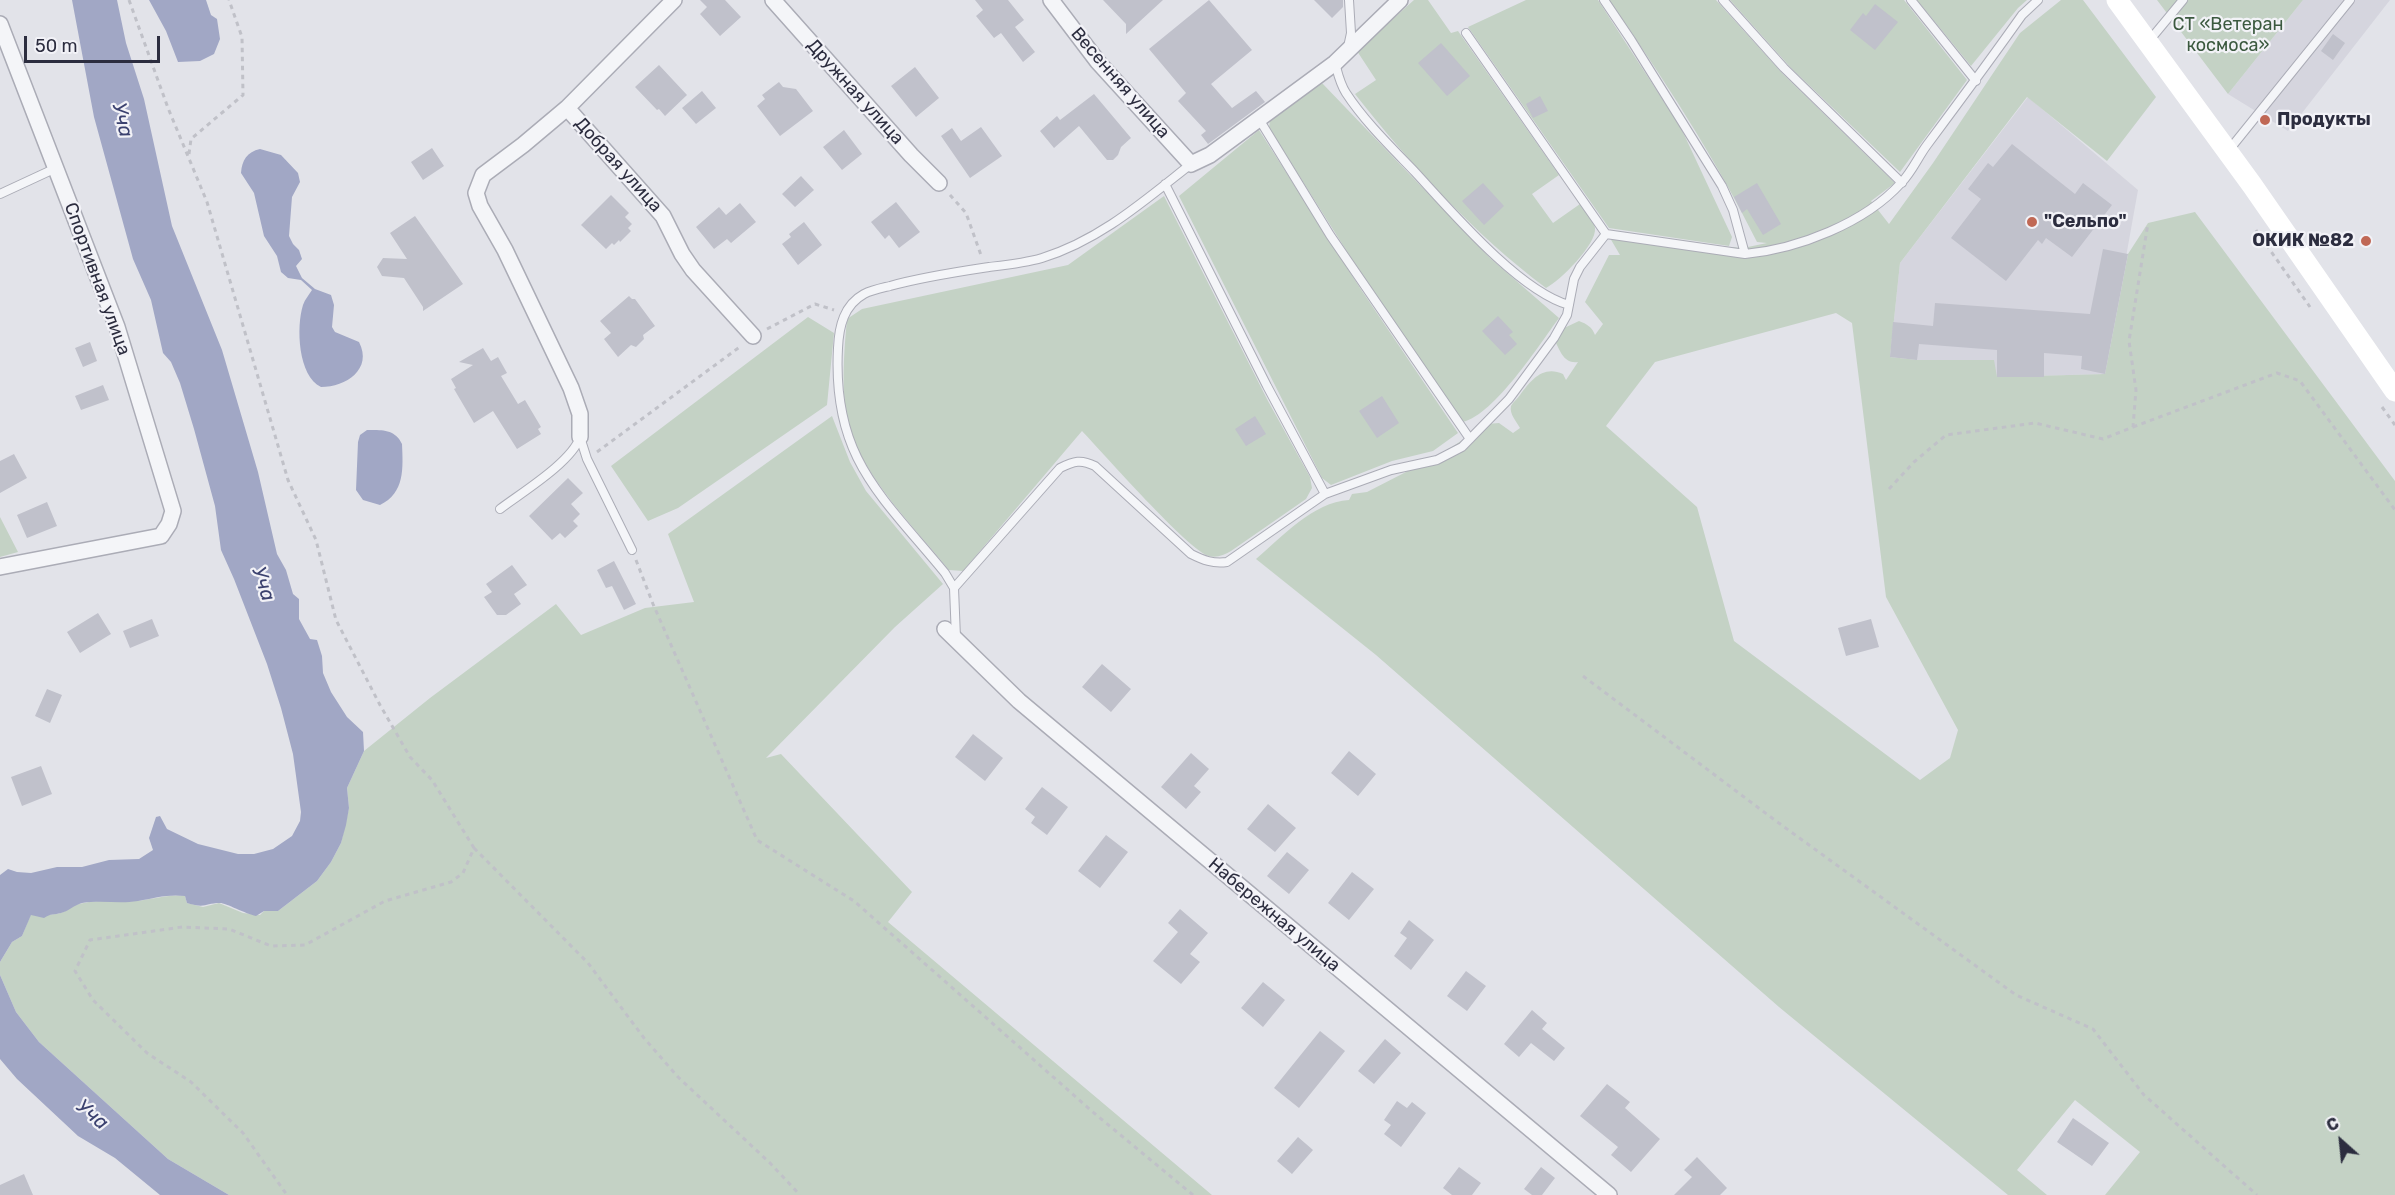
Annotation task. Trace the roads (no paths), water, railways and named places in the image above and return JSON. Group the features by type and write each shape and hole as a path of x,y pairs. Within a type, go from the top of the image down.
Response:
{"main road":[{"path":"2117,0 2228,151 2395,391"}],"street":[{"path":"580,437 580,414 571,388 505,250 480,206 476,193 483,175 567,108 674,0"},
{"name":"Дружная улица","path":"773,0 911,155 939,183"},
{"name":"Весенняя улица","path":"1051,0 1098,62 1191,164"},
{"path":"1191,164 1210,155 1335,63 1396,1"},
{"name":"Спортивная улица","path":"0,24 117,327 173,511 170,524 161,536 0,567"},
{"name":"Добрая улица","path":"567,108 663,216 682,254 693,270 753,336"},
{"name":"Набережная улица","path":"945,628 1019,701 1609,1195"}],"lane":[{"path":"1347,51 1351,33 1349,0"},
{"path":"1604,0 1631,39 1722,186 1733,210 1745,254"},
{"path":"1723,0 1784,68 1902,183"},
{"path":"1911,0 1976,81"},
{"path":"1466,33 1606,234 1745,254 1761,253 1814,239 1851,220 1879,202 1902,183 1925,147 1976,81 2022,15 2038,0"},
{"path":"2148,43 2183,0"},
{"path":"2228,151 2350,0"},
{"path":"1335,63 1342,85 1357,108 1455,215 1518,275 1544,295 1569,305"},
{"path":"1259,119 1330,235 1470,439"},
{"path":"956,639 954,588 945,573 868,480 849,442 839,398 839,338 844,313 865,293 908,281 1040,259 1073,246 1123,217 1191,164"},
{"path":"0,194 56,168"},
{"path":"1165,184 1267,386 1325,494"},
{"path":"954,588 1060,468 1073,461 1083,460 1095,466 1191,554 1204,561 1218,563 1227,562 1325,494 1390,470 1437,460 1462,447 1509,399 1554,338 1568,315 1574,279 1580,267 1606,234"},
{"path":"580,437 587,459 632,550"},
{"path":"500,509 565,460 577,447 580,437"}],"water":[{"name":"Уча","path":"72,0 117,0 126,43 144,99 172,226 222,350 258,472 277,554 286,570 293,594 299,599 299,619 310,639 317,640 322,656 323,673 331,692 347,717 363,732 364,751 347,788 349,808 346,825 341,843 331,862 317,881 278,911 264,911 256,916 223,903 193,905 187,903 185,896 131,902 82,903 44,918 31,915 22,936 12,942 0,962 0,875 8,869 31,873 57,867 82,867 109,860 139,859 153,850 149,838 156,817 160,816 167,829 198,844 238,854 254,854 273,849 292,836 300,821 301,812 293,754 281,708 267,664 221,550 215,506 194,429 180,383 171,362 163,353 151,300 133,259 94,117"},
{"path":"149,0 206,0 211,15 217,19 220,39 214,54 200,61 178,62 166,31"},
{"path":"260,149 281,155 298,173 300,182 292,197 289,236 299,250 302,259 296,266 302,278 315,289 331,295 334,305 332,327 335,332 359,342 362,352 360,368 355,375 339,384 321,387 313,381 303,362 300,338 301,314 304,303 312,290 301,280 288,278 281,272 277,256 264,236 254,193 241,173 246,157"},
{"path":"367,430 383,430 392,433 402,444 401,479 394,494 380,505 363,500 356,490 358,442 360,435"},
{"name":"Уча","path":"0,975 16,1012 39,1042 168,1159 229,1195 160,1195 115,1158 78,1136 17,1079 0,1059"}],"place":[{"name":"Продукты","path":"2265,120"},
{"name":"\"Сельпо\"","path":"2032,222"},
{"name":"ОКИК №82","path":"2366,241"}],"park label":[{"name":"СТ «Ветеран космоса»","path":"2228,36"}]}
